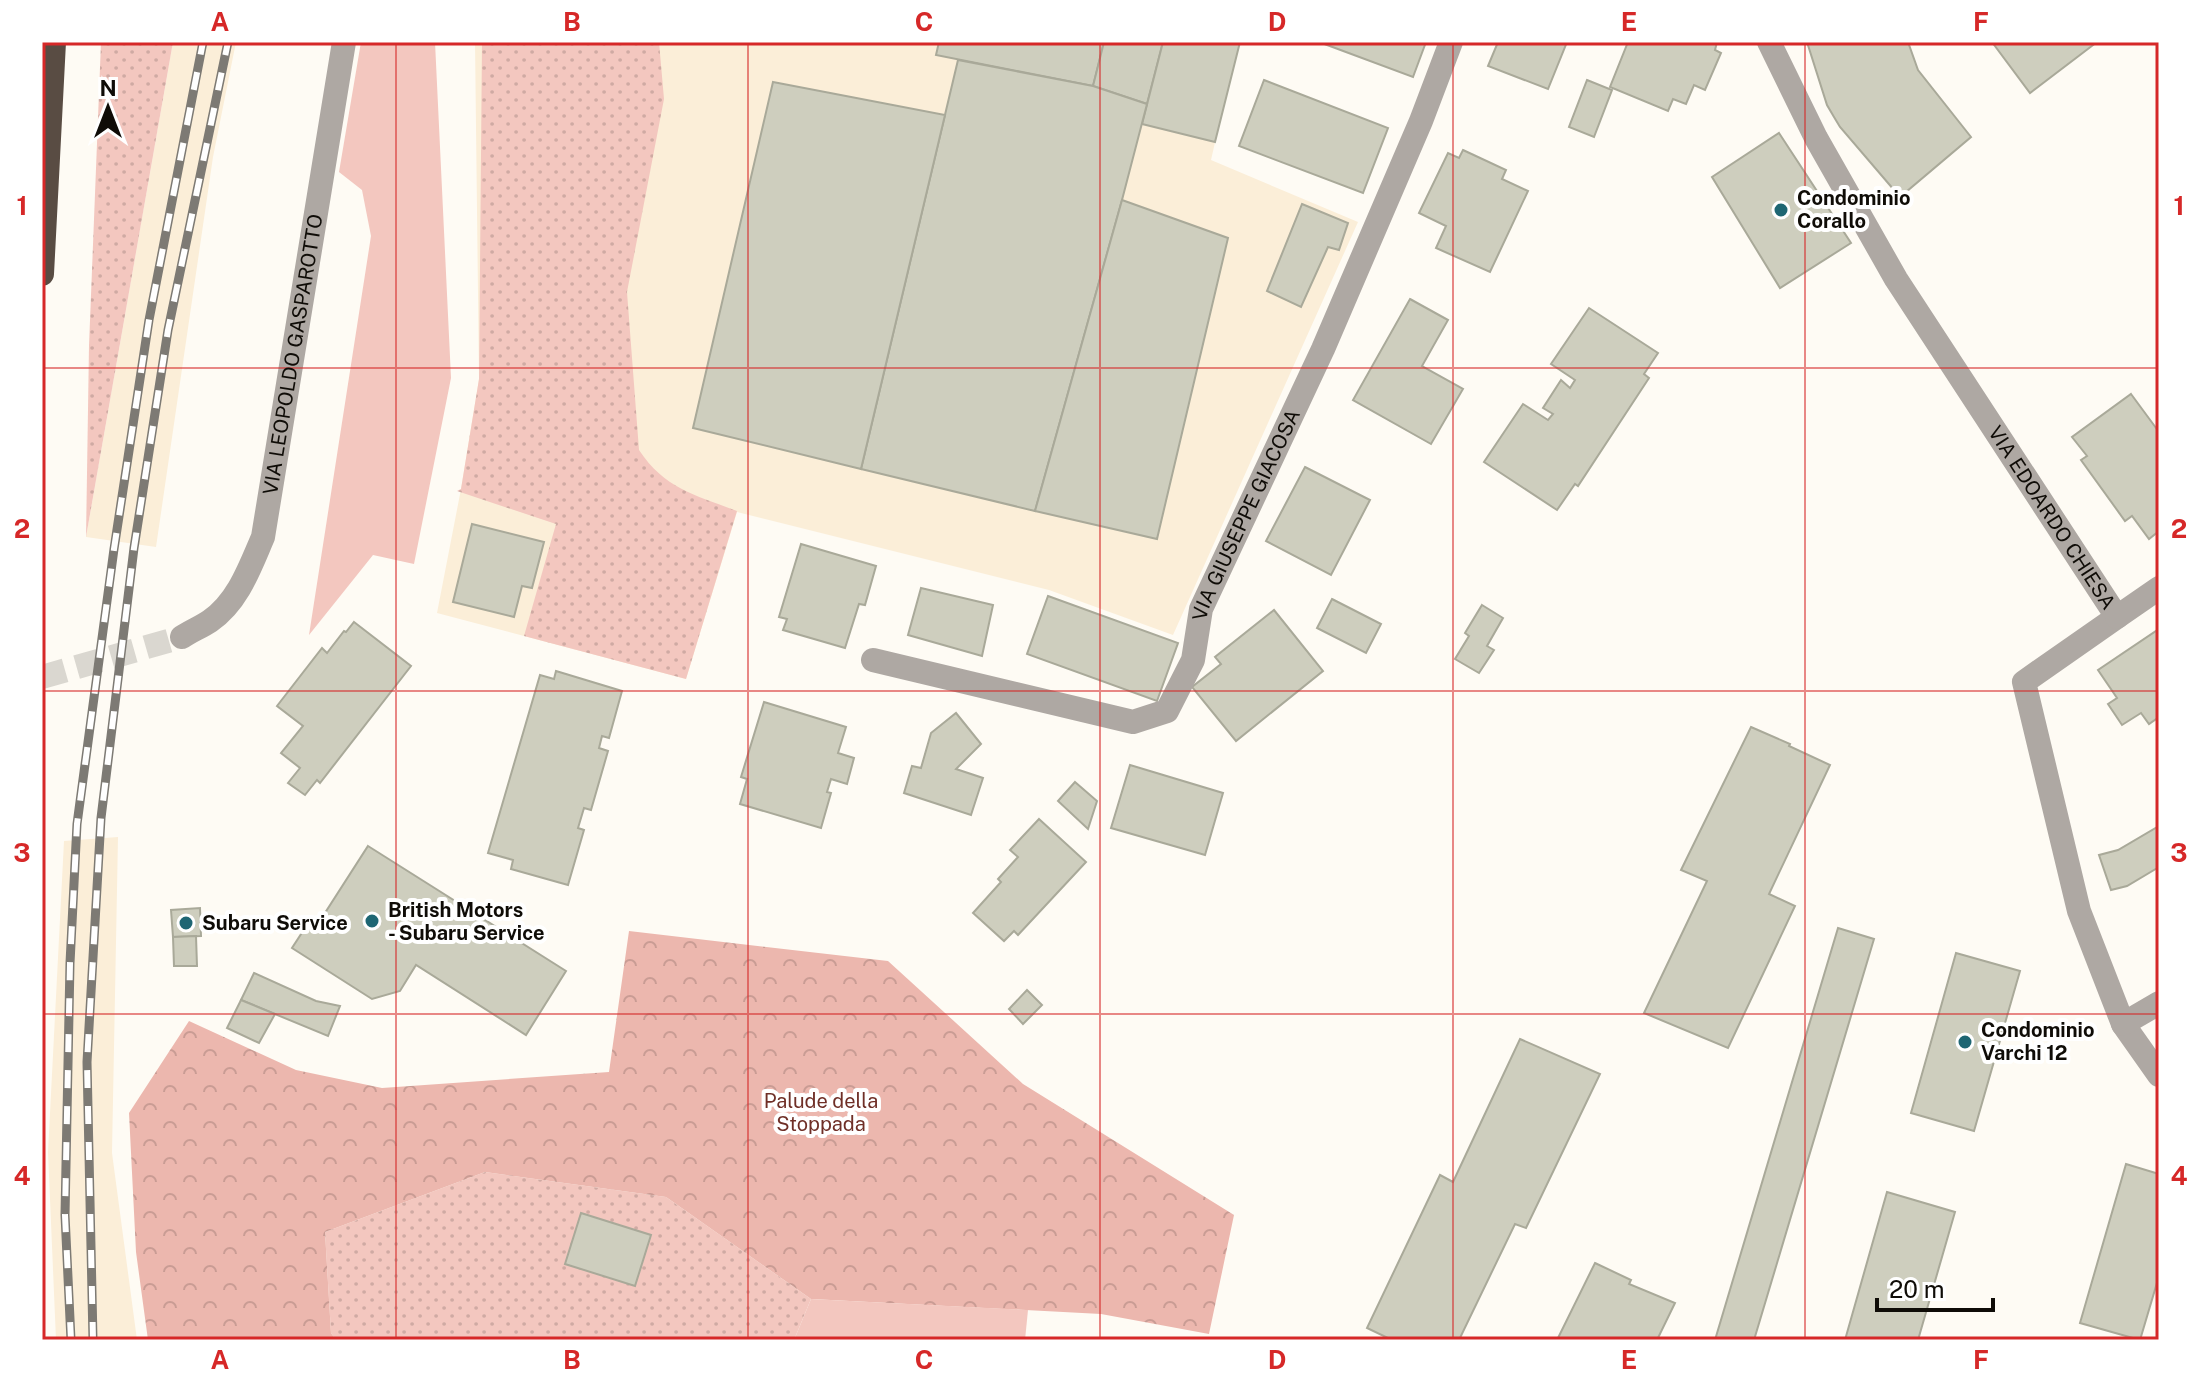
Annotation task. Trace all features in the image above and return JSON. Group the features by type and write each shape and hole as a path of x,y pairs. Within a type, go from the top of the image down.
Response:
{"highway":[{"path":"42,274 54,42"}],"street":[{"name":"VIA LEOPOLDO GASPAROTTO","path":"182,637 212,620 234,598 263,537 344,42"},
{"name":"VIA GIUSEPPE GIACOSA","path":"873,660 1133,722 1167,711 1193,660 1201,609 1323,349 1421,121 1451,42"},
{"name":"VIA EDOARDO CHIESA","path":"1769,42 1816,138 1896,279 2117,617 2024,682 2079,911 2123,1024 2159,1075"},
{"path":"2117,617 2159,588"},
{"path":"2123,1024 2159,1003"}],"shaded area":[{"path":"101,42 173,42 86,537 89,346"},
{"path":"173,42 236,42 213,157 156,547 86,537"},
{"path":"361,42 435,42 451,378 414,564 373,555 309,635 371,236 362,190 339,172"},
{"path":"475,42 1238,42 1211,160 1358,222 1173,635 1049,590 737,512 686,679 437,613 479,379"},
{"path":"482,42 659,42 664,99 627,292 639,450 670,482 737,511 686,679 524,636 556,524 457,491 461,489 479,379"},
{"path":"118,837 112,1153 137,1340 56,1340 48,1152 64,841"},
{"path":"485,1172 666,1197 811,1299 794,1340 336,1340 331,1333 325,1232"},
{"path":"811,1299 1028,1310 1025,1340 794,1340"}],"green space":[{"name":"Palude della Stoppada","path":"629,931 888,961 1023,1084 1234,1215 1209,1334 1101,1314 811,1299 666,1197 485,1172 325,1232 331,1333 336,1340 148,1340 136,1252 129,1113 189,1021 296,1070 382,1088 609,1072"}],"building":[{"path":"939,42 1104,42 1093,86 936,55"},
{"path":"1104,42 1163,42 1147,104 1093,86"},
{"path":"1163,42 1240,42 1215,142 1142,124"},
{"path":"1319,42 1426,42 1413,77"},
{"path":"1498,42 1567,42 1548,89 1488,66"},
{"path":"1628,42 1717,42 1715,50 1721,53 1705,90 1694,85 1686,104 1673,99 1668,111 1610,87"},
{"path":"1807,42 1908,42 1918,70 1971,137 1900,197 1834,117 1827,105"},
{"path":"1992,42 2097,42 2030,93"},
{"path":"958,60 1093,86 1147,104 1035,511 861,469"},
{"path":"1264,80 1388,128 1363,193 1239,146"},
{"path":"1587,80 1612,90 1594,137 1569,127"},
{"path":"773,82 945,115 861,469 693,428"},
{"name":"Condominio Corallo","path":"1779,133 1851,243 1780,288 1712,177"},
{"path":"1463,150 1506,170 1502,179 1528,191 1490,272 1436,248 1446,226 1419,213 1448,153 1459,158"},
{"path":"1122,200 1228,238 1157,539 1035,511"},
{"path":"1302,204 1348,223 1339,250 1328,247 1301,307 1267,291"},
{"path":"1410,299 1448,320 1422,366 1463,389 1431,444 1353,400"},
{"path":"1589,308 1658,353 1644,374 1649,378 1578,486 1575,484 1557,510 1484,462 1523,404 1548,420 1553,414 1543,408 1561,380 1570,388 1575,380 1551,364"},
{"path":"2131,394 2159,432 2159,531 2149,539 2132,516 2125,521 2081,460 2087,456 2072,437"},
{"path":"1305,467 1370,500 1331,575 1266,541"},
{"path":"472,524 544,542 532,588 522,586 514,617 453,602"},
{"path":"801,544 876,566 865,605 859,604 845,648 783,630 787,619 779,617"},
{"path":"921,588 993,605 982,656 908,635"},
{"path":"1048,596 1178,643 1157,701 1027,654"},
{"path":"1332,599 1381,624 1366,653 1317,628"},
{"path":"1482,605 1503,618 1487,646 1494,650 1479,673 1455,659 1469,636 1465,633"},
{"path":"1274,610 1323,671 1236,741 1192,687 1221,664 1215,657"},
{"path":"354,622 411,666 320,783 317,780 305,795 288,783 300,768 281,753 303,726 277,706 322,648 327,653"},
{"path":"2159,629 2159,717 2149,724 2141,713 2122,725 2108,704 2117,698 2098,670"},
{"path":"556,671 622,691 609,738 602,736 599,748 608,751 591,810 584,808 578,828 584,830 568,885 511,869 513,860 488,853 540,675 554,679"},
{"path":"764,702 846,727 838,753 854,758 847,784 831,779 827,792 831,793 821,828 740,804 747,779 741,777"},
{"path":"956,713 981,744 956,769 983,778 971,815 904,793 912,766 921,768 931,733"},
{"path":"1751,727 1830,765 1769,894 1795,906 1728,1048 1644,1013 1707,881 1681,870"},
{"path":"1130,765 1223,793 1205,855 1111,828"},
{"path":"1075,782 1097,801 1088,829 1058,801"},
{"path":"1039,819 1086,862 1018,935 1014,931 1004,941 973,913 1001,882 998,879 1018,857 1010,850"},
{"path":"2159,826 2159,867 2127,886 2111,890 2099,855 2118,850"},
{"path":"368,846 566,971 526,1035 416,965 400,991 372,999 292,948 307,925 314,930"},
{"name":"Subaru Service","path":"200,908 201,936 173,937 171,910"},
{"path":"1838,928 1874,939 1754,1340 1715,1340"},
{"name":"Subaru Service","path":"196,936 197,966 174,966 173,937"},
{"name":"Condominio Varchi 12","path":"1956,953 2020,971 1974,1131 1911,1113"},
{"path":"254,973 316,1001 340,1006 328,1036 241,1000"},
{"path":"1027,990 1042,1005 1023,1024 1009,1009"},
{"path":"241,1000 275,1014 259,1043 227,1028"},
{"path":"1520,1039 1600,1074 1526,1228 1515,1224 1459,1340 1392,1340 1367,1328 1440,1175 1453,1182"},
{"path":"2126,1164 2159,1174 2159,1276 2140,1340 2080,1323"},
{"path":"1887,1192 1955,1212 1918,1340 1845,1340"},
{"path":"581,1213 651,1235 635,1286 565,1264"},
{"path":"1595,1263 1631,1280 1629,1284 1675,1303 1657,1340 1557,1340"}],"tunnel":[{"path":"42,677 182,637"}],"railway":[{"path":"71,1340 65,1215 70,963 77,824 149,320 203,42"},
{"path":"93,1340 87,1062 101,818 134,548 168,330 228,42"}],"place":[{"name":"Condominio Corallo","path":"1781,210"},
{"name":"British Motors - Subaru Service","path":"372,921"},
{"name":"Subaru Service","path":"186,923"},
{"name":"Condominio Varchi 12","path":"1965,1042"}]}
